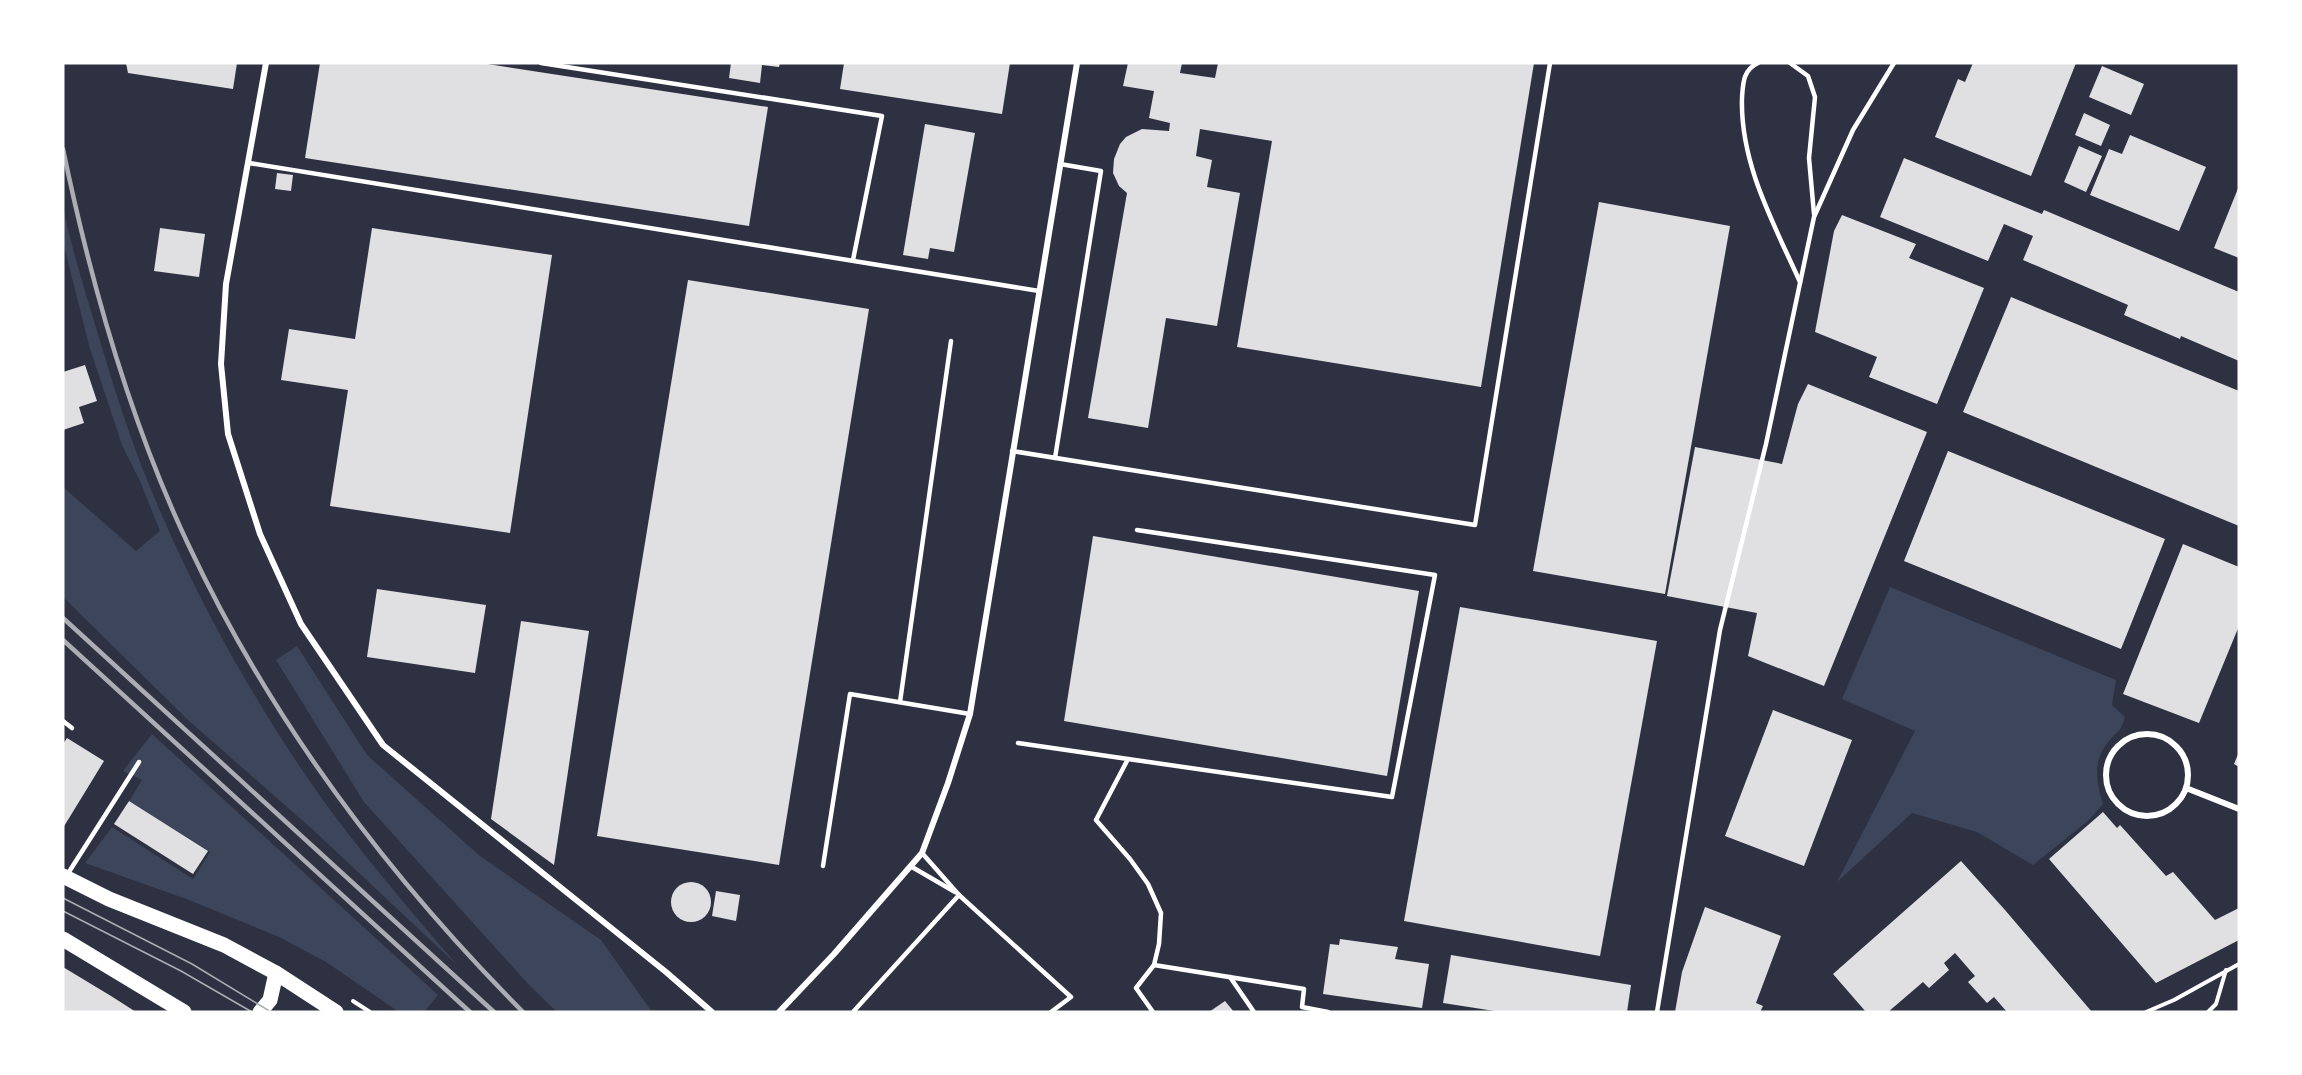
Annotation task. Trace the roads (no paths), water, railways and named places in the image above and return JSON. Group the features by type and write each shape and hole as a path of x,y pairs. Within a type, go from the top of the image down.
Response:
{"main road":[{"path":"64,877 109,899 224,945 276,973 336,1012"},
{"path":"63,939 184,1012"},
{"path":"260,1012 270,1000 276,973"}],"street":[{"path":"266,63 226,284 221,364 228,434 260,534 301,624 383,745 666,972 712,1012"},
{"path":"779,1012 834,954 922,853 970,714 1077,63"},
{"path":"2142,734 2156,735 2168,740 2179,749 2186,761 2188,774 2186,788 2180,799 2165,812 2145,816 2133,813 2117,802 2107,785 2106,771 2110,758 2129,738 2142,734"},
{"path":"2186,788 2239,810"}],"lane":[{"path":"541,63 882,116 853,261"},
{"path":"1012,451 1475,525 1550,63"},
{"path":"1758,63 1750,67 1743,81 1743,138 1759,190 1800,282"},
{"path":"1790,63 1808,76 1815,96 1809,158 1814,217"},
{"path":"1657,1012 1720,630 1766,444 1814,217 1853,130 1894,63"},
{"path":"249,163 1039,291"},
{"path":"1055,458 1101,171 1060,164"},
{"path":"900,702 951,341"},
{"path":"1018,743 1392,797 1435,575 1137,530"},
{"path":"823,866 850,694 970,714"},
{"path":"63,721 72,728"},
{"path":"1128,759 1096,820 1148,884 1161,913 1159,944 1154,965 1136,988 1153,1012"},
{"path":"64,877 140,762"},
{"path":"922,853 959,895 1071,997 1051,1012"},
{"path":"912,867 959,895"},
{"path":"853,1012 959,895"},
{"path":"1154,965 1304,989 1302,1007 1328,1012"},
{"path":"1230,977 1254,1012"}],"tram line":[{"path":"63,898 192,964 271,1012"},
{"path":"63,911 181,971 252,1012"}],"railway":[{"path":"63,149 99,300 130,400 167,497 220,609 294,733 335,792 425,906 523,1012"},
{"path":"63,618 494,1012"},
{"path":"63,640 470,1012"}]}
